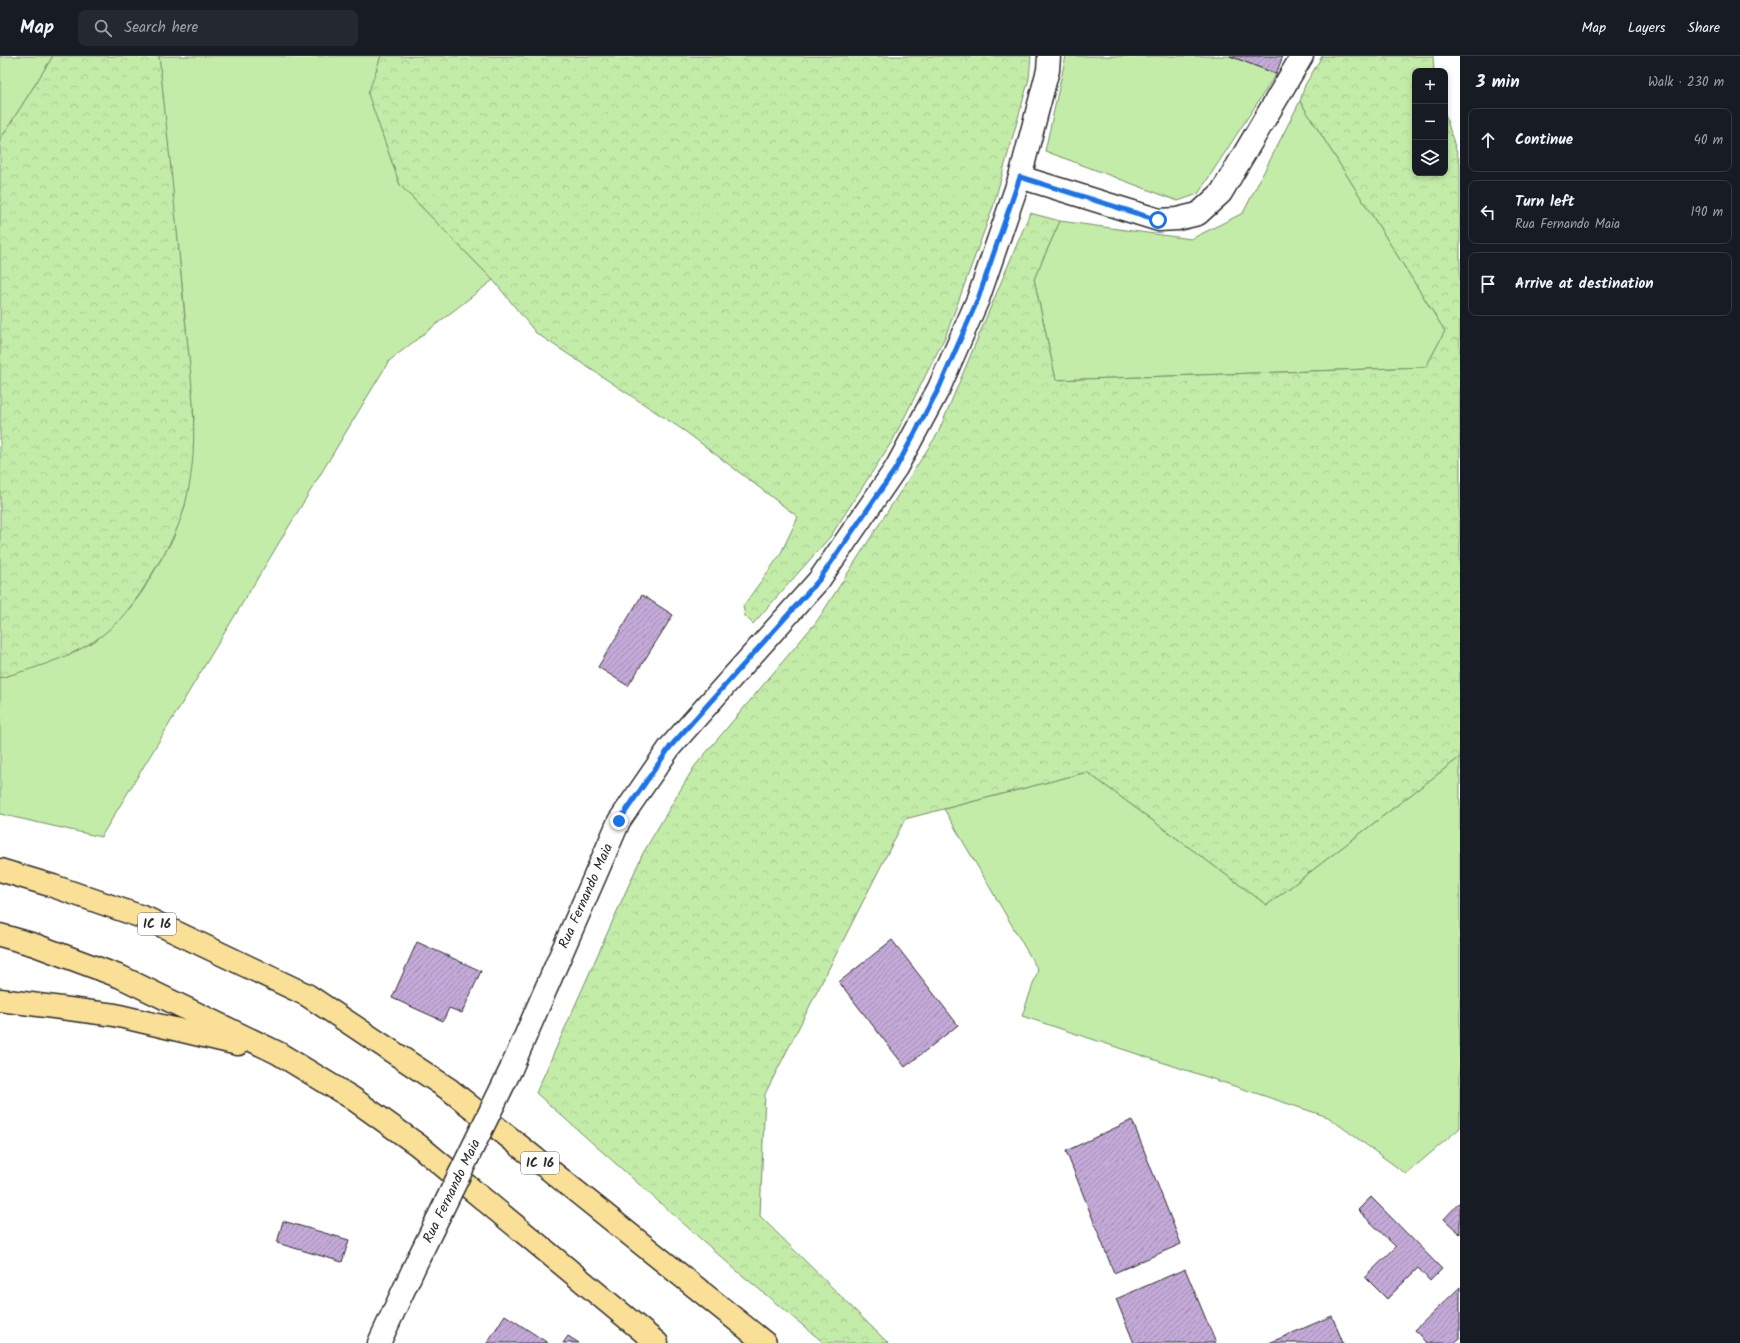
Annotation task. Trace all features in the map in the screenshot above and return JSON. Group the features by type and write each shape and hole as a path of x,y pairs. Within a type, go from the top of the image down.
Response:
{"highway":[{"name":"IC 16","path":"0,870 53,886 148,919 307,995 450,1090 765,1343"},
{"path":"0,935 35,945 121,977 278,1053 352,1098 418,1145 657,1343"},
{"path":"0,1000 115,1014 278,1053"}],"street":[{"name":"Rua Fernando Maia","path":"378,1343 510,1069 619,821 670,747 819,580 896,468 939,388 978,299 1020,177 1048,70 1049,56"},
{"path":"1020,177 1158,220 1177,219 1198,214 1221,193 1302,56"}],"green space":[{"path":"0,56 53,56 0,140"},
{"path":"53,56 159,56 191,382 194,432 193,456 185,505 179,523 167,549 147,583 127,611 103,635 72,653 48,663 0,678 0,140"},
{"path":"159,56 381,56 369,95 400,185 493,280 389,361 101,837 0,814 0,678 69,655 95,641 123,617 142,592 173,539 185,506 194,418"},
{"path":"381,56 1031,56 1029,79 993,207 946,335 893,440 830,537 753,624 745,616 743,606 780,555 798,517 686,432 536,333 493,280 400,185 368,94"},
{"path":"1066,56 1230,56 1276,74 1198,194 1178,201 1045,151"},
{"path":"1322,56 1433,56 1434,68 1412,68 1412,176 1448,176 1448,124 1460,163 1460,757 1267,905 1087,772 905,819 765,1094 760,1216 888,1343 824,1343 737,1271 536,1093 643,853 694,767 817,621 938,433 1030,213 1060,221 1034,279 1056,380 1426,367 1445,331 1300,101 1305,85"},
{"path":"1300,101 1445,331 1426,367 1056,380 1034,279 1060,221 1191,239 1243,213"},
{"path":"1460,757 1460,1128 1406,1174 1328,1117 1022,1016 1038,970 944,809 1087,772 1267,905"}],"building":[{"path":"1230,56 1283,56 1276,74"},
{"path":"642,595 673,615 628,686 598,667"},
{"path":"892,940 958,1025 905,1067 839,982"},
{"path":"417,942 481,971 462,1013 449,1008 443,1021 392,998"},
{"path":"1132,1120 1181,1244 1114,1273 1066,1151"},
{"path":"1371,1197 1442,1269 1430,1281 1418,1268 1387,1299 1365,1277 1396,1247 1358,1210"},
{"path":"1460,1202 1460,1234 1444,1219"},
{"path":"283,1221 349,1240 342,1262 277,1243"},
{"path":"1185,1269 1216,1343 1134,1343 1116,1299"},
{"path":"1460,1287 1460,1338 1454,1343 1426,1343 1415,1330"},
{"path":"505,1315 548,1343 487,1343"},
{"path":"1332,1316 1343,1343 1269,1343"},
{"path":"568,1336 579,1343 563,1343"}],"route":[{"path":"619,821 670,747 819,580 896,468 939,388 978,299 1020,177 1158,220"}]}
